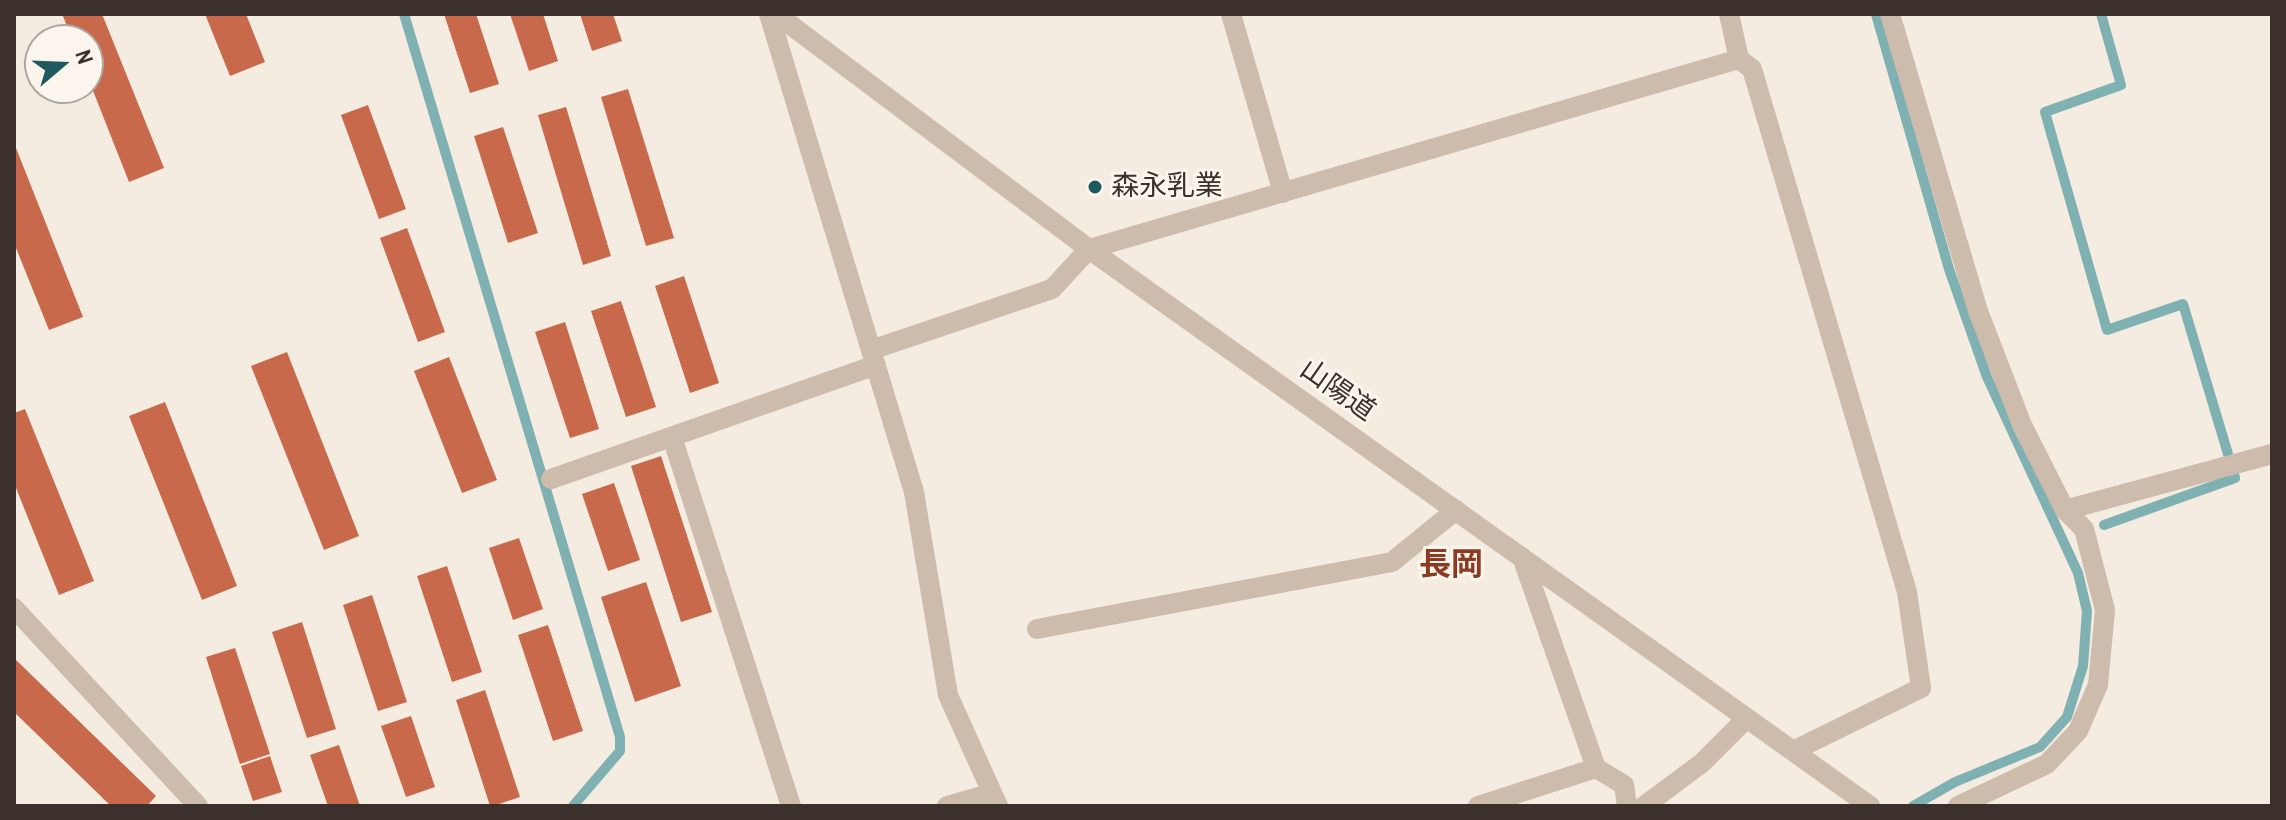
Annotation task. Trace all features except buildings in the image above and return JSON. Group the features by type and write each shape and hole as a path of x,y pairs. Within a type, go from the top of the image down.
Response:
{"street":[{"path":"769,14 914,492 948,695 995,799 947,806"},
{"name":"山陽道","path":"776,14 1089,249 1870,806"},
{"path":"1231,14 1283,193"},
{"path":"1729,14 1739,59 1752,69 1907,592 1921,688 1793,751"},
{"path":"1890,14 1978,311 2022,425 2065,510 2084,529 2105,610 2098,685 2078,731 2047,764 1958,806"},
{"path":"551,479 672,437 1052,289 1089,249 1739,59"},
{"path":"672,437 791,806"},
{"path":"2065,510 2272,454"},
{"path":"1037,629 1392,562 1456,510"},
{"path":"1522,557 1596,768 1624,785 1627,806"},
{"path":"14,608 198,806"},
{"path":"1644,806 1702,763 1747,718"},
{"path":"1478,806 1596,768"}],"waterway":[{"path":"404,14 620,737 620,751 573,806"},
{"path":"1876,14 1949,269 1987,377 2078,573 2087,611 2083,666 2067,717 2040,747 1955,782 1913,806"},
{"path":"2101,14 2121,85 2045,112 2107,330 2183,304 2228,454"},
{"path":"2104,525 2235,478 2234,474"}],"place":[{"name":"森永乳業","path":"1095,187"}],"district":[{"name":"長岡","path":"1451,566"}]}
